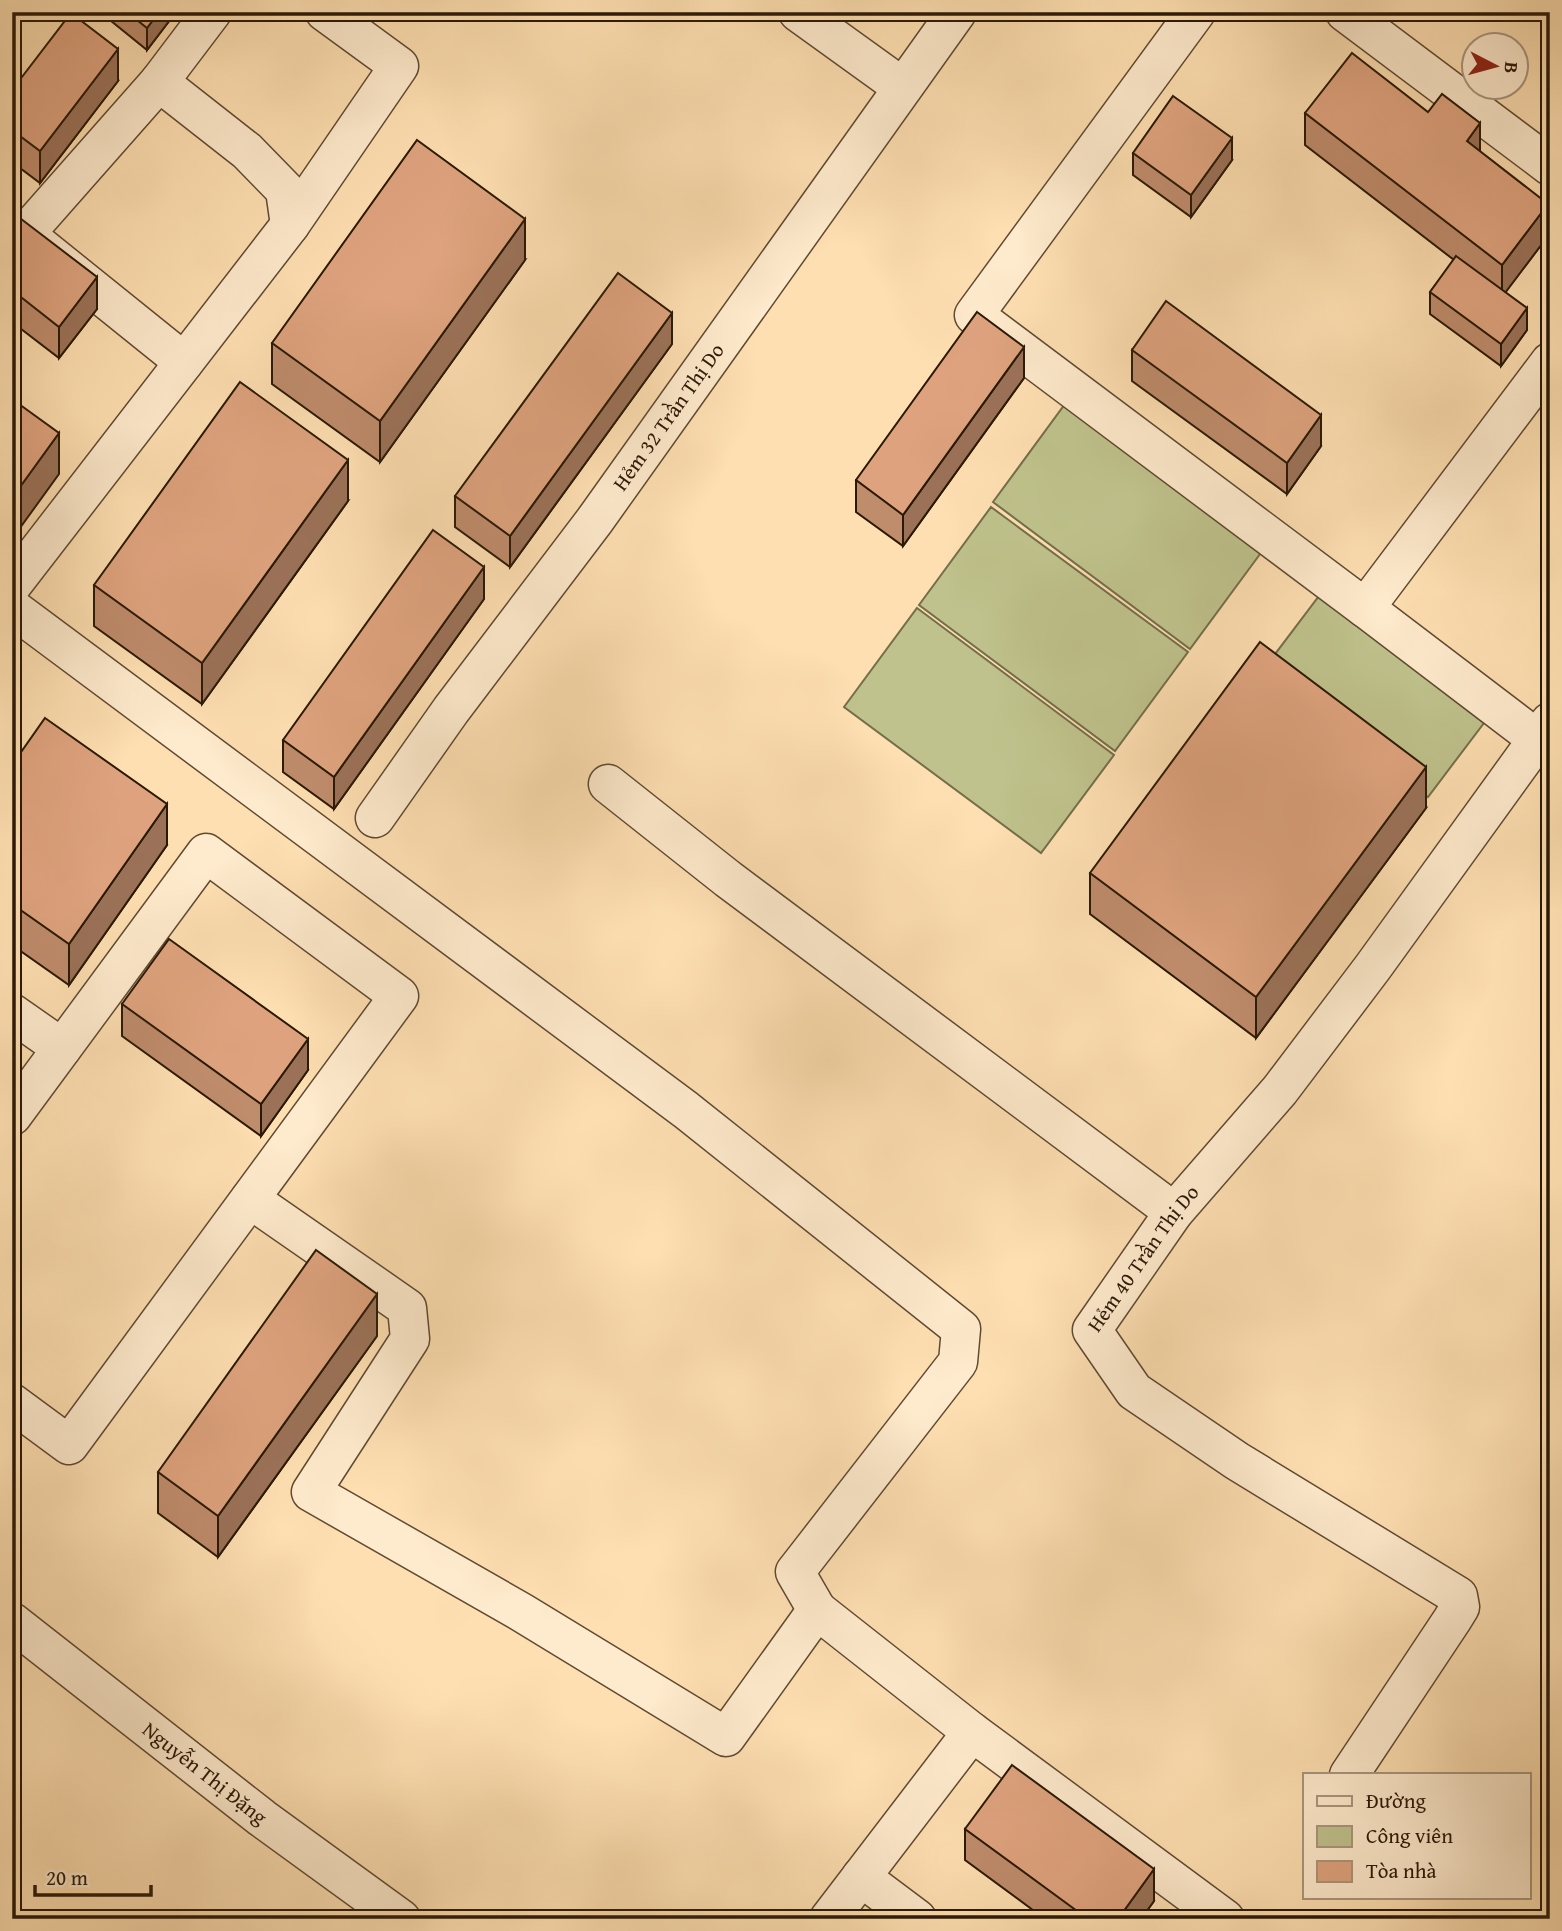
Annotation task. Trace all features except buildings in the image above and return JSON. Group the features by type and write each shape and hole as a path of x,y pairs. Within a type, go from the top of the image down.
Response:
{"street":[{"path":"184,362 25,234 159,82 212,12"},
{"path":"12,585 290,225 399,66 325,12"},
{"path":"798,12 902,87"},
{"name":"Hẻm 32 Trần Thị Do","path":"375,818 451,710 594,520 957,12"},
{"path":"1196,12 974,315 1365,608 1544,730"},
{"path":"1345,12 1550,166"},
{"path":"159,82 247,151 285,190 290,225"},
{"path":"1365,608 1550,362"},
{"path":"12,608 686,1110 961,1329 958,1362 795,1573 817,1610 1214,1916"},
{"name":"Hẻm 40 Trần Thị Do","path":"1350,1773 1460,1607 1458,1596 1237,1461 1134,1391 1092,1331 1174,1212 1280,1090 1373,967 1544,730"},
{"path":"608,784 728,879 1174,1212"},
{"path":"12,1116 206,853 399,996 69,1445 12,1402"},
{"path":"12,1013 62,1048"},
{"path":"250,1199 407,1307 410,1339 311,1492 521,1612 726,1737 817,1610"},
{"name":"Nguyễn Thị Đặng","path":"12,1622 261,1818 401,1919"},
{"path":"829,1919 972,1732"},
{"path":"861,1877 916,1919"}],"green space":[{"path":"1065,404 1263,550 1190,649 993,502"},
{"path":"991,507 1188,652 1115,751 919,605"},
{"path":"1319,596 1484,723 1428,797 1263,670"},
{"path":"917,608 1114,755 1041,853 844,707"}]}
